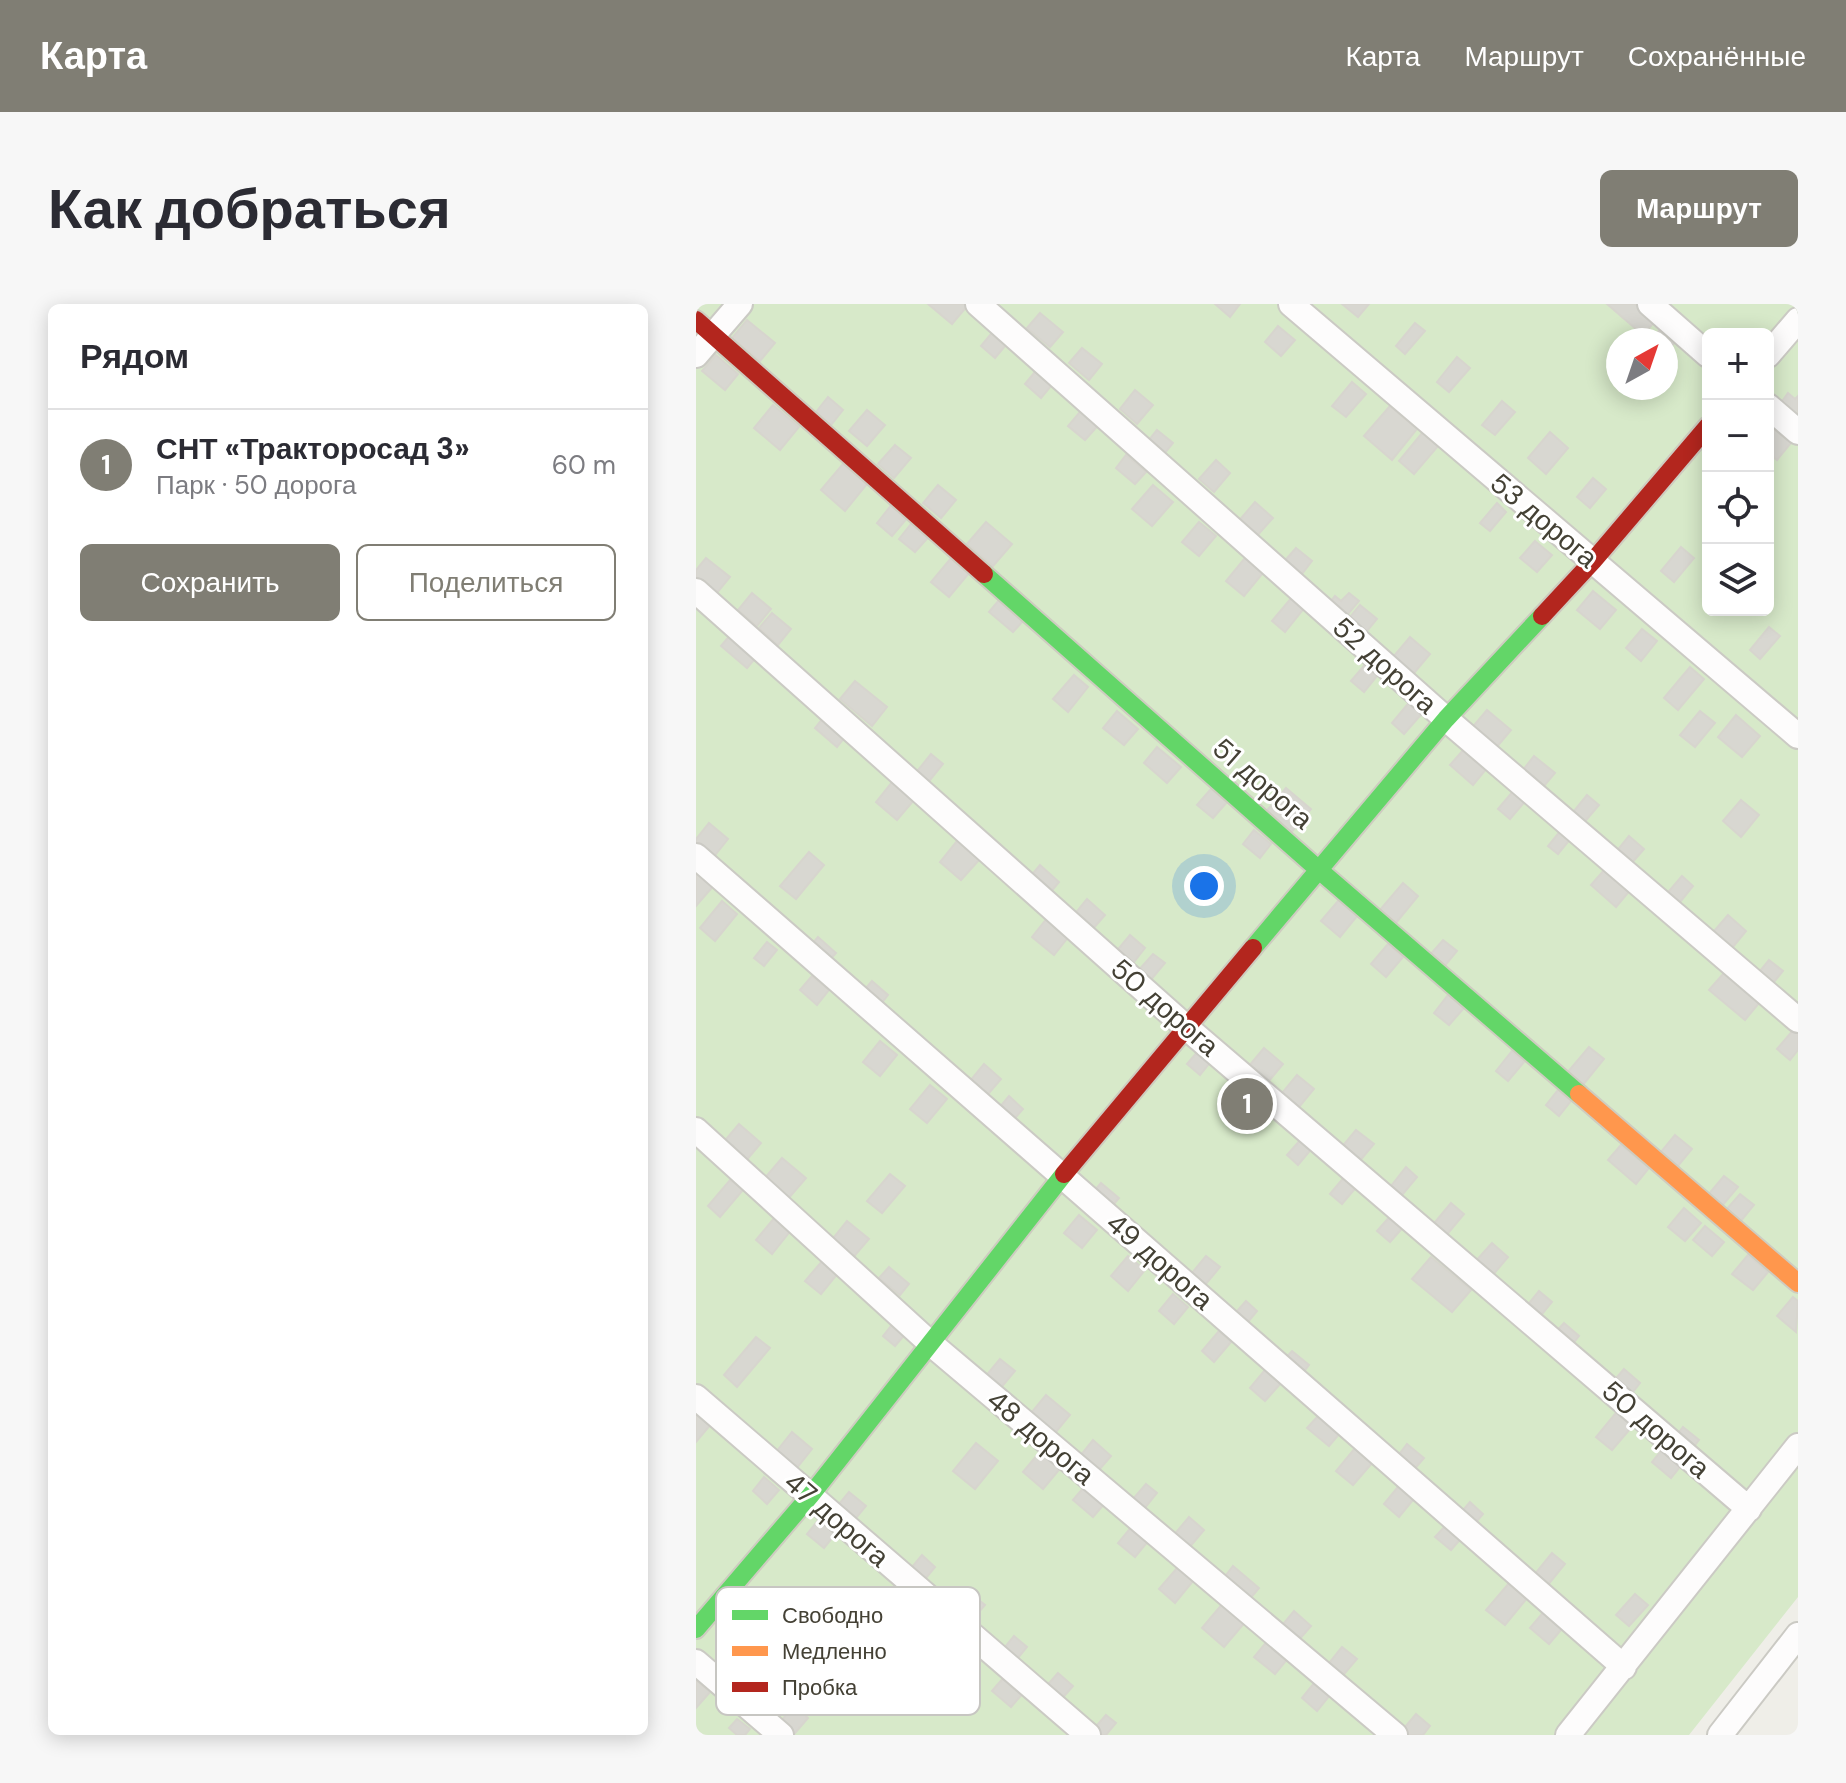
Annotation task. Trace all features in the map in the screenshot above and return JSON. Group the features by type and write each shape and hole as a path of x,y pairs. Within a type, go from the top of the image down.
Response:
{"street":[{"path":"696,355 705,327 740,304"},
{"name":"52 дорога","path":"978,304 1446,719 1798,1020"},
{"name":"53 дорога","path":"1291,304 1798,736"},
{"path":"1650,304 1702,350"},
{"path":"1774,348 1798,320"},
{"name":"51 дорога","path":"705,327 1319,870 1798,1283"},
{"path":"1774,411 1798,432"},
{"path":"732,1587 810,1496 1062,1176 1319,870 1446,719 1593,561 1702,433"},
{"name":"50 дорога","path":"696,591 1187,1028 1749,1509"},
{"name":"49 дорога","path":"696,856 1624,1667"},
{"name":"48 дорога","path":"696,1130 930,1343 1395,1735"},
{"name":"47 дорога","path":"696,1397 916,1587"},
{"path":"1568,1735 1798,1446"},
{"path":"696,1629 716,1606"},
{"path":"1720,1735 1798,1635"},
{"name":"47 дорога","path":"980,1642 1088,1735"},
{"path":"696,1662 716,1679"},
{"path":"758,1715 781,1735"}],"green space":[{"path":"696,304 1798,304 1798,1597 1689,1735 696,1735"}],"building":[{"path":"928,304 967,304 968,305 952,324"},
{"path":"1215,304 1240,304 1230,317"},
{"path":"1342,304 1369,304 1358,317"},
{"path":"1607,304 1635,304 1655,321 1649,328 1635,328"},
{"path":"1040,313 1063,332 1050,347 1027,328"},
{"path":"747,320 775,343 760,361 732,338"},
{"path":"1415,323 1425,331 1405,354 1396,346"},
{"path":"1278,326 1295,340 1281,356 1265,342"},
{"path":"996,328 1010,340 995,358 981,346"},
{"path":"1082,348 1102,364 1089,380 1069,363"},
{"path":"716,355 738,374 725,390 702,371"},
{"path":"1457,357 1470,368 1449,392 1437,382"},
{"path":"1039,367 1056,380 1041,398 1025,384"},
{"path":"1352,382 1366,394 1346,417 1332,406"},
{"path":"1135,390 1153,405 1137,424 1120,409"},
{"path":"1788,393 1795,399 1798,396 1798,419 1780,404"},
{"path":"828,397 843,410 831,425 816,412"},
{"path":"1502,401 1515,412 1495,435 1482,425"},
{"path":"773,405 799,427 780,450 754,428"},
{"path":"1085,406 1102,421 1085,440 1068,426"},
{"path":"1390,406 1417,429 1392,460 1364,436"},
{"path":"867,410 885,425 867,446 849,431"},
{"path":"1774,429 1791,443 1777,460 1774,458"},
{"path":"1157,430 1173,443 1160,459 1144,446"},
{"path":"1423,432 1439,445 1414,474 1399,461"},
{"path":"1550,432 1568,448 1546,474 1528,458"},
{"path":"895,445 911,458 894,478 878,464"},
{"path":"1126,455 1146,472 1135,484 1116,468"},
{"path":"1216,460 1230,473 1214,492 1199,479"},
{"path":"843,464 867,484 845,511 821,490"},
{"path":"1593,478 1606,489 1590,508 1577,497"},
{"path":"938,485 956,500 941,518 923,503"},
{"path":"1153,485 1173,502 1152,526 1132,509"},
{"path":"1255,502 1273,518 1255,538 1237,523"},
{"path":"893,503 909,516 892,536 877,523"},
{"path":"1497,503 1506,512 1490,531 1480,523"},
{"path":"915,519 932,533 915,552 899,539"},
{"path":"986,522 1012,544 993,566 967,544"},
{"path":"1199,522 1216,536 1199,556 1182,542"},
{"path":"1535,541 1552,555 1537,572 1520,558"},
{"path":"1681,547 1694,558 1674,582 1661,571"},
{"path":"1296,548 1312,561 1298,579 1281,565"},
{"path":"952,557 970,572 949,597 931,582"},
{"path":"706,558 730,577 716,594 696,577 696,570"},
{"path":"1245,558 1263,573 1244,596 1226,581"},
{"path":"1593,591 1616,610 1600,629 1577,610"},
{"path":"752,593 771,609 757,626 738,610"},
{"path":"1349,593 1359,601 1342,621 1326,607 1335,596 1341,601"},
{"path":"1293,596 1305,607 1285,632 1272,621"},
{"path":"1000,599 1024,620 1013,632 989,612"},
{"path":"1360,605 1377,619 1362,637 1345,623"},
{"path":"772,613 791,629 778,645 759,628"},
{"path":"1769,627 1780,636 1760,659 1750,650"},
{"path":"1642,629 1657,641 1641,661 1626,648"},
{"path":"732,633 758,655 747,668 721,646"},
{"path":"1410,637 1430,654 1409,679 1389,662"},
{"path":"1369,660 1381,671 1364,692 1351,681"},
{"path":"1690,667 1704,679 1678,710 1664,698"},
{"path":"1074,675 1088,687 1068,712 1053,699"},
{"path":"855,681 887,707 872,726 840,699"},
{"path":"1412,699 1425,710 1404,734 1392,723"},
{"path":"1487,710 1511,730 1495,749 1471,729"},
{"path":"1117,711 1138,729 1124,745 1103,728"},
{"path":"1700,711 1715,723 1695,747 1680,735"},
{"path":"827,713 849,732 837,747 815,728"},
{"path":"1736,715 1760,736 1742,757 1718,737"},
{"path":"1157,747 1181,767 1167,783 1144,763"},
{"path":"1465,748 1488,767 1473,785 1450,765"},
{"path":"931,754 943,764 926,785 914,775"},
{"path":"1534,756 1555,773 1539,792 1519,775"},
{"path":"893,781 915,799 897,820 876,802"},
{"path":"1286,788 1311,809 1289,835 1264,814"},
{"path":"1211,789 1227,802 1213,818 1197,805"},
{"path":"1515,789 1527,799 1510,819 1498,809"},
{"path":"1587,795 1599,805 1581,826 1570,816"},
{"path":"1741,800 1759,815 1741,837 1723,821"},
{"path":"709,823 728,839 712,859 696,846 696,839"},
{"path":"1562,829 1572,837 1558,854 1548,846"},
{"path":"1254,830 1271,844 1260,858 1243,844"},
{"path":"1629,836 1644,849 1630,865 1615,853"},
{"path":"957,841 979,860 961,880 940,862"},
{"path":"809,852 824,865 796,899 780,886"},
{"path":"1040,865 1059,882 1049,894 1030,877"},
{"path":"1606,868 1631,889 1616,907 1591,885"},
{"path":"696,871 716,883 696,906"},
{"path":"1682,876 1693,886 1676,907 1664,897"},
{"path":"1403,883 1418,896 1395,924 1379,911"},
{"path":"1087,899 1105,915 1091,931 1073,916"},
{"path":"1339,900 1358,915 1340,937 1321,921"},
{"path":"722,901 737,914 715,941 700,928"},
{"path":"1728,915 1746,931 1728,953 1709,937"},
{"path":"1048,917 1070,935 1054,955 1032,937"},
{"path":"1130,935 1145,948 1130,967 1114,954"},
{"path":"818,937 836,953 825,965 807,950"},
{"path":"1443,940 1457,951 1443,968 1429,956"},
{"path":"767,942 777,950 764,966 754,958"},
{"path":"1388,944 1403,957 1386,977 1371,964"},
{"path":"1153,954 1165,963 1149,982 1137,972"},
{"path":"1769,960 1783,971 1769,988 1756,976"},
{"path":"1724,973 1759,1003 1745,1020 1709,990"},
{"path":"812,976 829,990 817,1005 800,990"},
{"path":"872,981 888,995 877,1009 860,995"},
{"path":"1448,995 1464,1008 1449,1025 1434,1013"},
{"path":"1794,1029 1798,1032 1798,1050 1790,1060 1777,1049"},
{"path":"880,1041 897,1055 880,1076 863,1062"},
{"path":"1589,1047 1604,1059 1582,1086 1567,1073"},
{"path":"1264,1048 1283,1064 1268,1082 1249,1066"},
{"path":"1200,1049 1212,1060 1200,1075 1187,1064"},
{"path":"1512,1051 1524,1062 1508,1081 1496,1071"},
{"path":"984,1064 1001,1079 982,1101 965,1087"},
{"path":"1297,1075 1314,1089 1299,1107 1282,1093"},
{"path":"930,1085 947,1099 927,1123 910,1109"},
{"path":"1558,1090 1571,1101 1559,1116 1546,1105"},
{"path":"1009,1096 1023,1109 1009,1125 995,1113"},
{"path":"1253,1096 1266,1106 1251,1124 1238,1114"},
{"path":"739,1124 761,1143 744,1163 722,1144"},
{"path":"1356,1130 1374,1144 1358,1163 1341,1148"},
{"path":"1675,1135 1692,1149 1677,1167 1660,1153"},
{"path":"1303,1137 1314,1146 1298,1165 1287,1155"},
{"path":"1621,1145 1649,1168 1636,1184 1608,1160"},
{"path":"782,1158 806,1178 787,1200 763,1180"},
{"path":"1406,1167 1417,1177 1402,1195 1391,1186"},
{"path":"890,1174 905,1186 882,1213 867,1201"},
{"path":"1346,1175 1358,1185 1342,1204 1330,1194"},
{"path":"1724,1176 1738,1187 1721,1207 1707,1196"},
{"path":"730,1180 743,1190 720,1217 708,1206"},
{"path":"1101,1183 1119,1198 1107,1212 1089,1197"},
{"path":"1740,1194 1754,1205 1740,1222 1726,1210"},
{"path":"1451,1203 1464,1214 1444,1238 1431,1227"},
{"path":"1684,1208 1701,1223 1685,1241 1668,1227"},
{"path":"1393,1213 1406,1224 1390,1242 1377,1231"},
{"path":"1079,1215 1097,1230 1082,1248 1064,1233"},
{"path":"776,1216 792,1229 772,1254 756,1240"},
{"path":"847,1221 869,1239 851,1260 830,1242"},
{"path":"1705,1226 1724,1242 1712,1256 1693,1240"},
{"path":"1492,1243 1508,1257 1492,1276 1475,1262"},
{"path":"1748,1255 1768,1272 1753,1290 1732,1274"},
{"path":"1128,1256 1145,1270 1128,1291 1111,1276"},
{"path":"1206,1256 1220,1267 1200,1291 1187,1279"},
{"path":"1431,1257 1471,1290 1452,1312 1412,1279"},
{"path":"823,1260 839,1272 821,1294 805,1281"},
{"path":"889,1267 909,1284 900,1295 879,1278"},
{"path":"1539,1291 1552,1302 1538,1319 1525,1308"},
{"path":"1173,1294 1188,1307 1174,1324 1159,1311"},
{"path":"1793,1297 1798,1301 1796,1332 1777,1316"},
{"path":"1246,1301 1257,1311 1243,1328 1231,1318"},
{"path":"895,1321 908,1331 895,1346 883,1336"},
{"path":"1564,1323 1579,1336 1571,1346 1555,1333"},
{"path":"1219,1331 1231,1342 1214,1362 1202,1351"},
{"path":"756,1337 770,1348 737,1387 724,1375"},
{"path":"1292,1351 1309,1365 1299,1378 1281,1363"},
{"path":"1000,1359 1015,1371 999,1390 984,1378"},
{"path":"1624,1369 1640,1383 1629,1397 1612,1383"},
{"path":"1265,1370 1281,1383 1265,1401 1250,1388"},
{"path":"1046,1395 1070,1415 1055,1433 1031,1413"},
{"path":"1620,1408 1636,1422 1612,1450 1596,1437"},
{"path":"696,1411 711,1424 696,1442"},
{"path":"1319,1415 1340,1433 1329,1446 1307,1428"},
{"path":"1683,1427 1699,1440 1692,1449 1676,1436"},
{"path":"792,1432 812,1449 796,1469 776,1452"},
{"path":"1093,1440 1111,1456 1098,1471 1080,1456"},
{"path":"976,1443 998,1461 975,1489 953,1471"},
{"path":"1407,1444 1424,1458 1410,1474 1394,1461"},
{"path":"1665,1446 1684,1462 1671,1478 1652,1462"},
{"path":"1356,1447 1373,1462 1353,1485 1336,1471"},
{"path":"1043,1448 1063,1465 1043,1489 1023,1472"},
{"path":"764,1477 779,1490 767,1504 753,1491"},
{"path":"1402,1482 1417,1495 1399,1517 1384,1504"},
{"path":"1146,1484 1157,1493 1144,1509 1133,1499"},
{"path":"1085,1486 1105,1503 1093,1517 1073,1500"},
{"path":"849,1492 866,1506 851,1524 834,1510"},
{"path":"1470,1502 1483,1514 1471,1528 1458,1516"},
{"path":"1189,1517 1204,1530 1188,1549 1173,1536"},
{"path":"820,1518 837,1532 824,1548 807,1534"},
{"path":"1448,1523 1463,1536 1451,1550 1435,1537"},
{"path":"1133,1525 1150,1539 1135,1557 1118,1543"},
{"path":"1552,1553 1565,1564 1547,1586 1534,1575"},
{"path":"922,1555 935,1567 921,1584 907,1573"},
{"path":"1233,1566 1259,1588 1248,1601 1223,1579"},
{"path":"1178,1567 1194,1580 1175,1603 1159,1589"},
{"path":"1510,1582 1528,1597 1505,1625 1486,1610"},
{"path":"1635,1594 1648,1605 1629,1626 1616,1615"},
{"path":"1224,1602 1246,1621 1224,1647 1202,1628"},
{"path":"1547,1608 1566,1624 1549,1644 1530,1628"},
{"path":"1294,1611 1311,1626 1296,1643 1279,1629"},
{"path":"1014,1636 1027,1647 1013,1664 1000,1653"},
{"path":"1269,1639 1290,1656 1275,1674 1254,1657"},
{"path":"1342,1647 1357,1659 1339,1680 1325,1668"},
{"path":"1058,1673 1073,1686 1059,1702 1044,1689"},
{"path":"1005,1676 1024,1692 1011,1707 992,1691"},
{"path":"696,1680 710,1692 696,1708"},
{"path":"1315,1682 1330,1695 1317,1711 1302,1698"},
{"path":"1416,1714 1430,1726 1423,1735 1402,1735 1400,1733"},
{"path":"786,1715 805,1715 808,1718 795,1733 781,1721"},
{"path":"1106,1715 1116,1723 1106,1735 1095,1735 1091,1732"},
{"path":"737,1719 750,1729 745,1735 737,1735 729,1728"}],"traffic: fast":[{"path":"984,574 1319,870 1579,1094"},
{"path":"1253,948 1446,719 1542,616"},
{"path":"732,1587 810,1496 1064,1174"},
{"path":"696,1629 716,1606"}],"traffic: slow":[{"path":"1579,1094 1798,1283"}],"traffic: jam":[{"path":"696,320 984,574"},
{"path":"1542,616 1702,433"},
{"path":"1064,1174 1253,948"}],"place":[{"name":"СНТ «Тракторосад 3»","path":"1247,1104"}]}
